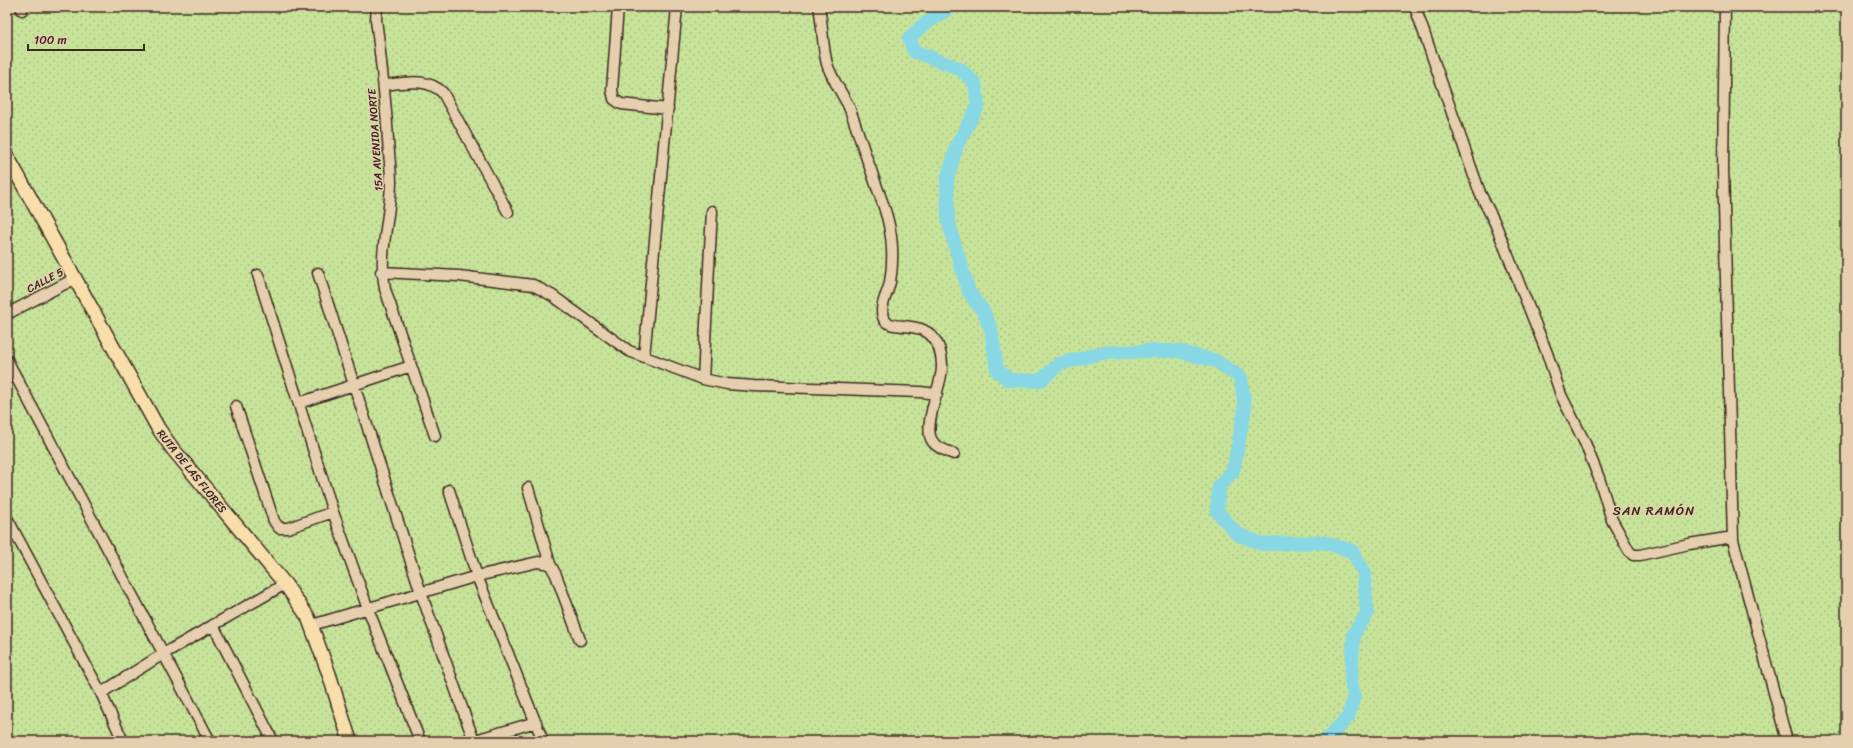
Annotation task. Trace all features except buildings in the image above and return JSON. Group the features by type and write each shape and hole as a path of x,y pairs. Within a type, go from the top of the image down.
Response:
{"main road":[{"name":"RUTA DE LAS FLORES","path":"7,156 158,428 172,448 285,584 312,625 350,741"}],"street":[{"name":"15A AVENIDA NORTE","path":"377,7 376,19 384,85 391,182 390,208 382,254 381,272 384,289 435,436"},
{"path":"618,7 612,90 614,99 621,104 668,109"},
{"path":"644,357 677,7"},
{"path":"819,7 822,44 828,65 849,108 871,172 878,187 890,226 892,250 890,283 882,312 883,319 887,324 894,326 912,326 921,328 932,336 938,346 942,359 941,374 929,427 930,439 934,444 954,454"},
{"path":"1415,7 1480,193 1495,224 1547,353 1561,395 1591,457 1612,520 1629,550 1633,555 1640,555 1689,544 1733,538"},
{"path":"1725,7 1723,168 1733,538 1787,741"},
{"path":"384,85 425,83 436,86 440,89 508,212"},
{"path":"703,379 712,211"},
{"path":"381,272 458,276 533,285 581,315 629,351 703,379 726,384 754,386 920,392 936,394"},
{"path":"318,273 420,593 473,741 536,722"},
{"path":"258,275 333,512 368,609 420,741"},
{"name":"CALLE 5","path":"7,314 74,279"},
{"path":"7,360 107,545 210,741"},
{"path":"299,403 411,366"},
{"path":"236,406 274,521 280,528 288,528 333,512"},
{"path":"528,488 550,564 556,575 580,640"},
{"path":"449,490 477,576 543,741"},
{"path":"7,518 100,694 123,741"},
{"path":"312,625 477,576 538,562 550,564"},
{"path":"100,694 163,654 285,584"},
{"path":"213,625 273,741"}],"green space":[{"path":"7,7 1846,7 1846,741 7,741"}],"waterway":[{"path":"951,7 922,26 909,38 914,51 960,69 975,83 978,106 957,145 947,180 948,219 969,292 983,311 991,329 997,370 1009,380 1040,381 1059,364 1102,353 1178,351 1216,361 1241,378 1245,408 1233,471 1219,486 1217,511 1237,534 1262,544 1323,542 1352,551 1364,573 1367,614 1354,633 1351,680 1354,697 1348,717 1325,741"}],"district":[{"name":"SAN RAMÓN","path":"1654,510"}]}
